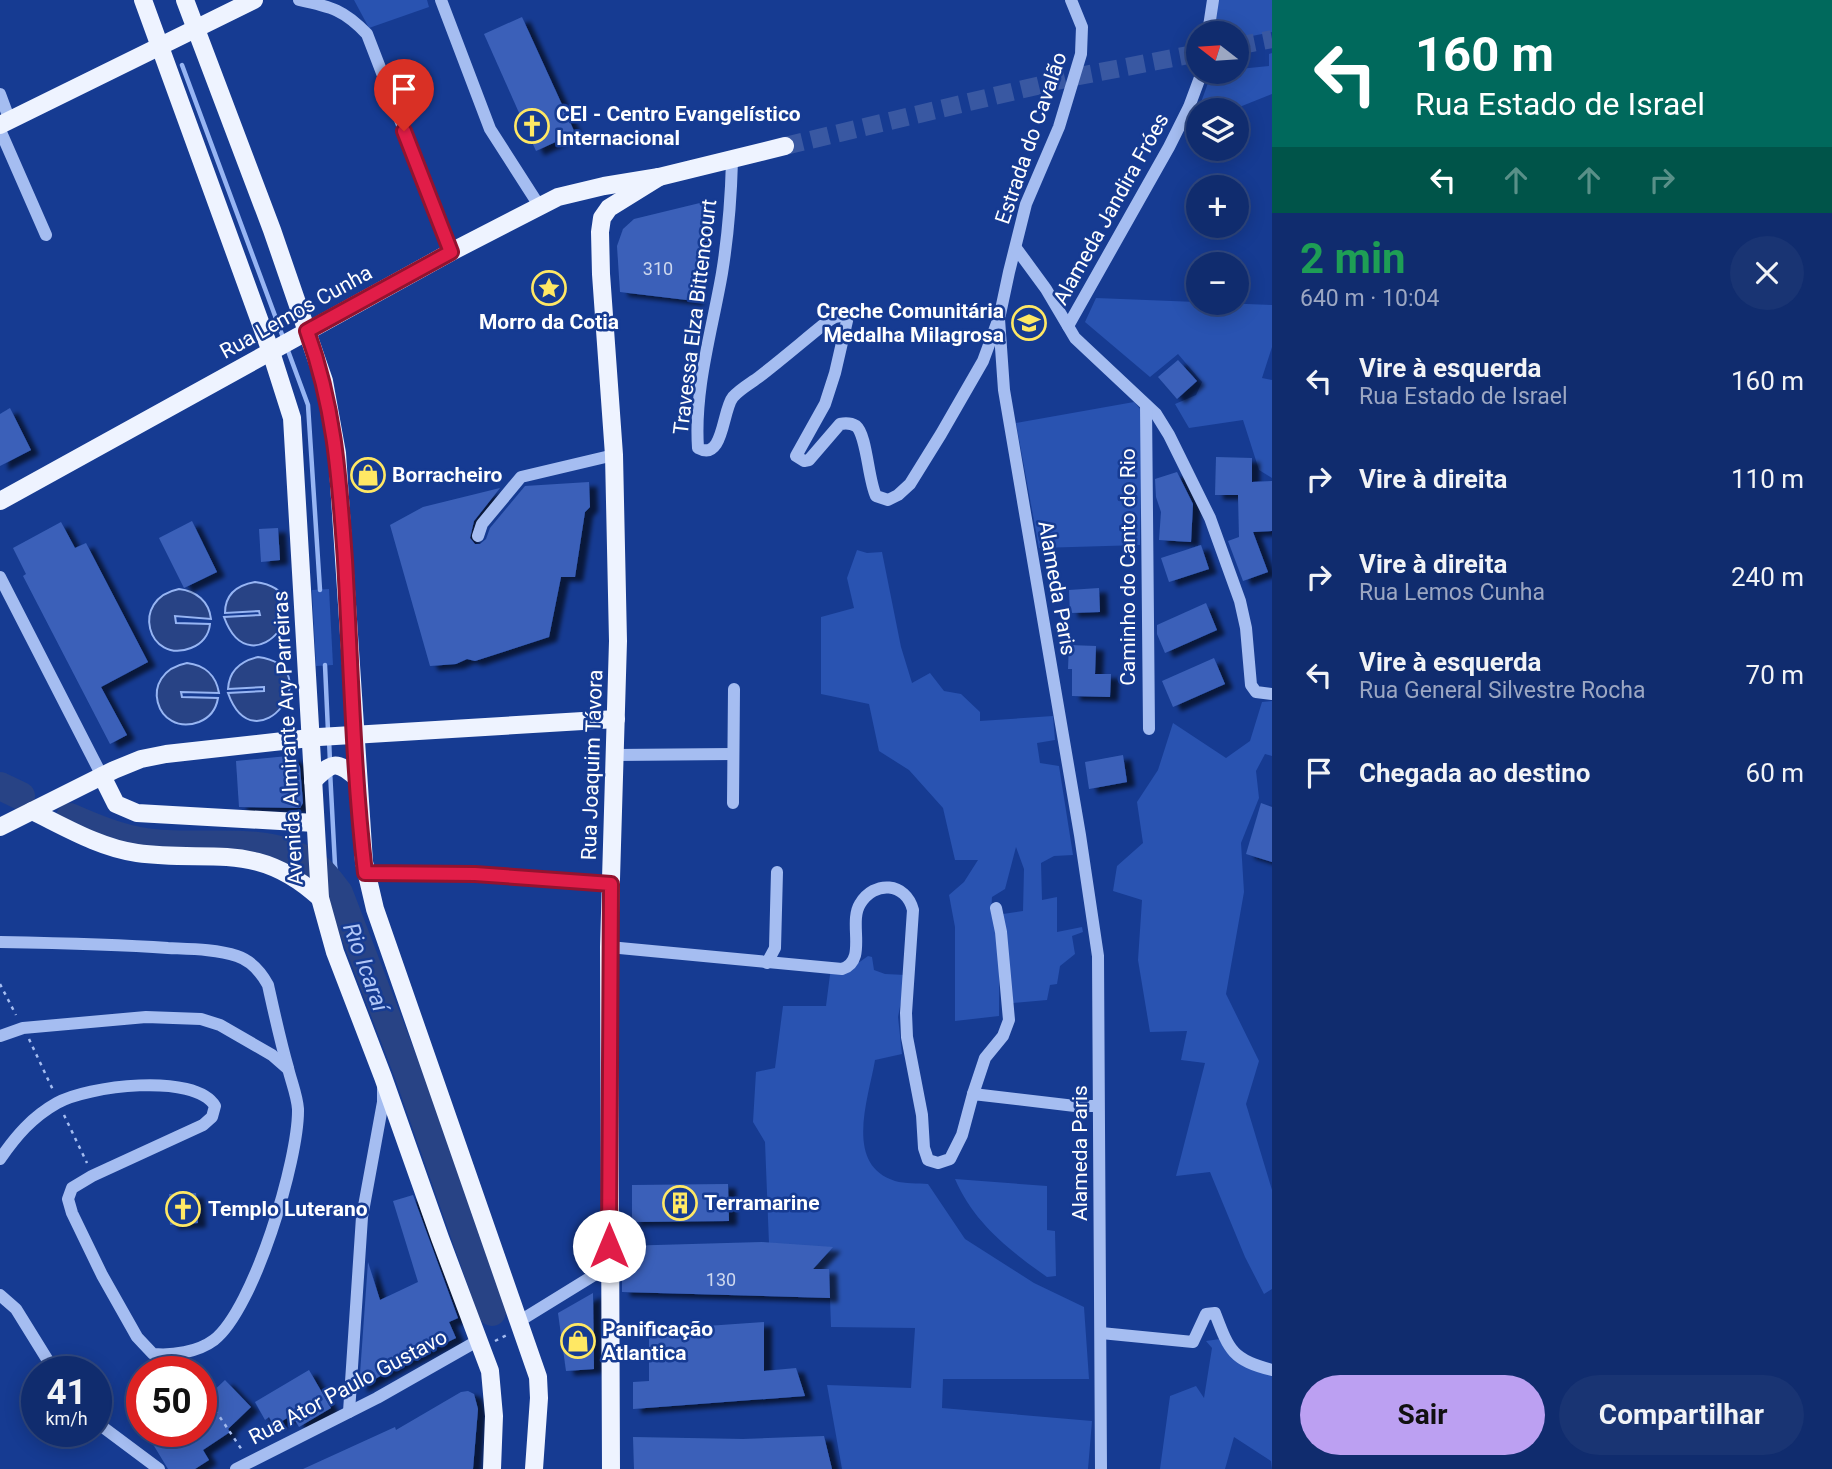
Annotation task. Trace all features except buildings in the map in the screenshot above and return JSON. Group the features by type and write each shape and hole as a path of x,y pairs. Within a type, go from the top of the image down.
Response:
{"main road":[{"name":"Avenida Almirante Ary Parreiras","path":"143,0 160,48 289,341 324,381 337,453 352,735 350,772 365,873 370,896 514,1327 538,1377 534,1469"},
{"name":"Avenida Almirante Ary Parreiras","path":"185,0 272,230 289,341 287,399 294,432 319,776 315,823 320,898 335,952 440,1238 485,1342 493,1384 495,1416 492,1469"},
{"path":"3,125 254,0"},
{"name":"Rua Lemos Cunha","path":"0,501 451,252 558,197 732,161 785,146"},
{"name":"Rua Joaquim Távora","path":"611,1469 609,947 618,641 614,455 600,232 602,218 609,208 659,177"},
{"path":"0,827 130,763 166,754 352,735 615,719"},
{"path":"319,776 333,765 350,772"},
{"path":"102,776 116,804 137,813 315,823"},
{"path":"32,811 118,850 257,861 292,876 320,898"}],"street":[{"path":"299,0 349,16 367,34 451,252"},
{"path":"440,0 489,129 540,207"},
{"name":"Estrada do Cavalão","path":"1016,248 1026,204 1059,127 1081,54 1082,27 1071,0"},
{"path":"1210,21 1213,0"},
{"name":"Alameda Jandira Fróes","path":"1068,326 1169,147 1198,84"},
{"path":"0,94 3,125 46,234"},
{"name":"Travessa Elza Bittencourt","path":"732,161 723,263 705,360 697,430 698,448 701,451 713,449 719,441 732,398 836,316 845,317 847,321 825,404 796,456 804,461 808,460 839,424 853,425 858,428 862,439 872,488 876,496 888,500 910,484 941,434 983,361 999,319"},
{"path":"1016,248 1046,289 1075,338 1156,414 1169,435 1210,518 1240,601 1246,628 1251,685 1256,692 1272,694"},
{"name":"Alameda Paris","path":"1016,248 999,319 1006,402 1098,956 1101,1469"},
{"name":"Caminho do Canto do Rio","path":"1146,405 1149,729"},
{"path":"478,536 482,524 521,477 614,455"},
{"path":"0,577 102,776"},
{"path":"733,803 734,689"},
{"path":"615,755 733,754"},
{"path":"768,963 775,948 777,872"},
{"path":"365,873 475,874 611,884"},
{"path":"609,947 831,969 848,967 856,956 856,915 863,899 879,888 889,886 905,892 913,910 906,1013 907,1037 922,1115 924,1148 928,1160 932,1163 944,1162 950,1159 962,1135 985,1058 1003,1035 1009,1020 1001,932 996,908"},
{"path":"0,942 100,943 191,949 239,956 261,972 268,985 298,1105 293,1152 260,1265 228,1325 213,1341 194,1350 153,1354 137,1337 102,1275 68,1199 72,1188 92,1176 203,1125 212,1117 215,1106 210,1098 170,1085 139,1085 89,1093 58,1102 34,1118 16,1136 0,1159"},
{"path":"0,1036 23,1028 146,1017 201,1019 220,1025 272,1055 288,1069"},
{"path":"349,1412 362,1217 383,1102 383,1077"},
{"path":"973,1094 1098,1107"},
{"path":"514,1327 609,1266"},
{"path":"0,1295 16,1309 45,1356"},
{"path":"1101,1333 1193,1342 1206,1314 1215,1313 1233,1351 1247,1364 1272,1370"},
{"name":"Rua Ator Paulo Gustavo","path":"236,1469 485,1342"},
{"path":"112,1434 159,1469"}],"path":[{"path":"0,984 92,1176"},
{"path":"485,1342 514,1327"},
{"path":"217,1413 250,1461"}],"shaded area":[{"path":"354,0 427,0 429,7 369,28"},
{"path":"1217,0 1272,0 1272,32 1250,36 1250,21 1215,21"},
{"path":"1272,53 1272,94 1249,103 1249,98 1203,98 1208,84 1250,84 1250,68 1269,66 1269,54"},
{"path":"1096,298 1186,302 1186,315 1249,315 1249,304 1272,305 1272,347 1262,378 1272,380 1272,478 1259,470 1243,420 1189,428 1175,404 1196,395 1202,382 1178,354 1150,377 1085,322"},
{"path":"1134,402 1142,411 1140,545 1039,548 1016,423"},
{"path":"857,550 867,553 882,552 901,647 912,683 930,673 944,691 961,694 980,712 980,721 1053,716 1055,740 1037,743 1040,763 1059,766 1073,855 1054,856 1041,863 1042,900 1057,897 1057,932 1082,927 1083,932 1072,936 1075,954 1060,966 1057,984 1050,985 1047,1000 1013,1003 1003,914 1023,911 1024,869 1016,847 1005,889 992,897 991,912 999,942 999,1016 955,1021 955,927 949,895 964,882 978,860 955,860 943,808 909,770 879,751 869,704 821,694 821,617 854,608 847,578"},
{"path":"255,582 276,589 286,602 286,617 278,632 266,642 251,645 236,638 224,617 260,615 259,611 225,613 230,596 243,585"},
{"path":"179,589 201,598 208,607 211,619 175,616 176,623 210,624 202,642 176,651 164,647 155,639 150,629 149,617 154,605 163,595"},
{"path":"329,589 333,665 316,666 312,590"},
{"path":"258,657 279,665 289,678 289,693 281,707 269,718 255,721 240,714 228,693 264,691 264,687 228,689 237,667"},
{"path":"187,663 208,672 219,693 181,692 182,697 218,698 214,710 206,718 184,724 172,721 163,713 157,690 161,679 171,669"},
{"path":"1272,701 1272,756 1265,754 1256,771 1259,798 1241,843 1244,892 1226,994 1259,1061 1246,1104 1272,1190 1272,1289 1264,1294 1245,1257 1210,1172 1176,1176 1205,1063 1181,1060 1187,1031 1150,1032 1138,960 1142,900 1113,891 1117,866 1143,843 1137,802 1158,770 1173,723 1226,758 1250,741 1262,702"},
{"path":"868,956 872,957 874,970 885,974 906,975 898,1017 902,1054 875,1060 868,1092 863,1128 869,1161 879,1173 895,1181 928,1184 965,1239 1034,1283 1084,1307 1089,1379 943,1379 942,1408 1092,1421 1088,1469 842,1469 827,1385 911,1388 915,1328 831,1327 829,1270 813,1269 769,1244 765,1142 753,1122 756,1072 775,1068 783,1006 826,1006 831,967 854,966"},
{"path":"955,1179 1047,1186 1047,1230 1055,1231 1056,1276 1047,1277 994,1234 972,1209"},
{"path":"1220,1339 1235,1361 1272,1372 1272,1469 1271,1461 1234,1437 1225,1469 1160,1469 1170,1396 1196,1386 1204,1398 1212,1348 1206,1341"}],"waterway":[{"path":"182,65 284,340"},
{"path":"287,348 308,405 320,590"},
{"path":"325,665 328,731"},
{"path":"329,739 330,762"},
{"path":"330,771 339,893"},
{"name":"Rio Icaraí","path":"0,786 21,796"},
{"name":"Rio Icaraí","path":"70,817 98,829 146,842 235,844 278,850 299,857 327,877 339,893 408,1073 492,1312"}],"tunnel":[{"path":"1250,43 1272,39"},
{"path":"785,146 1074,77 1186,55"}],"place":[{"name":"CEI - Centro Evangelístico Internacional","path":"532,126"},
{"name":"Morro da Cotia","path":"549,288"},
{"name":"Creche Comunitária Medalha Milagrosa","path":"1029,323"},
{"name":"Borracheiro","path":"368,475"},
{"name":"Terramarine","path":"680,1203"},
{"name":"Templo Luterano","path":"183,1209"},
{"name":"Panificação Atlantica","path":"578,1341"}],"route":[{"path":"404,131 451,252 307,331 324,381 337,453 365,873 475,874 611,884 609,1246"}]}
